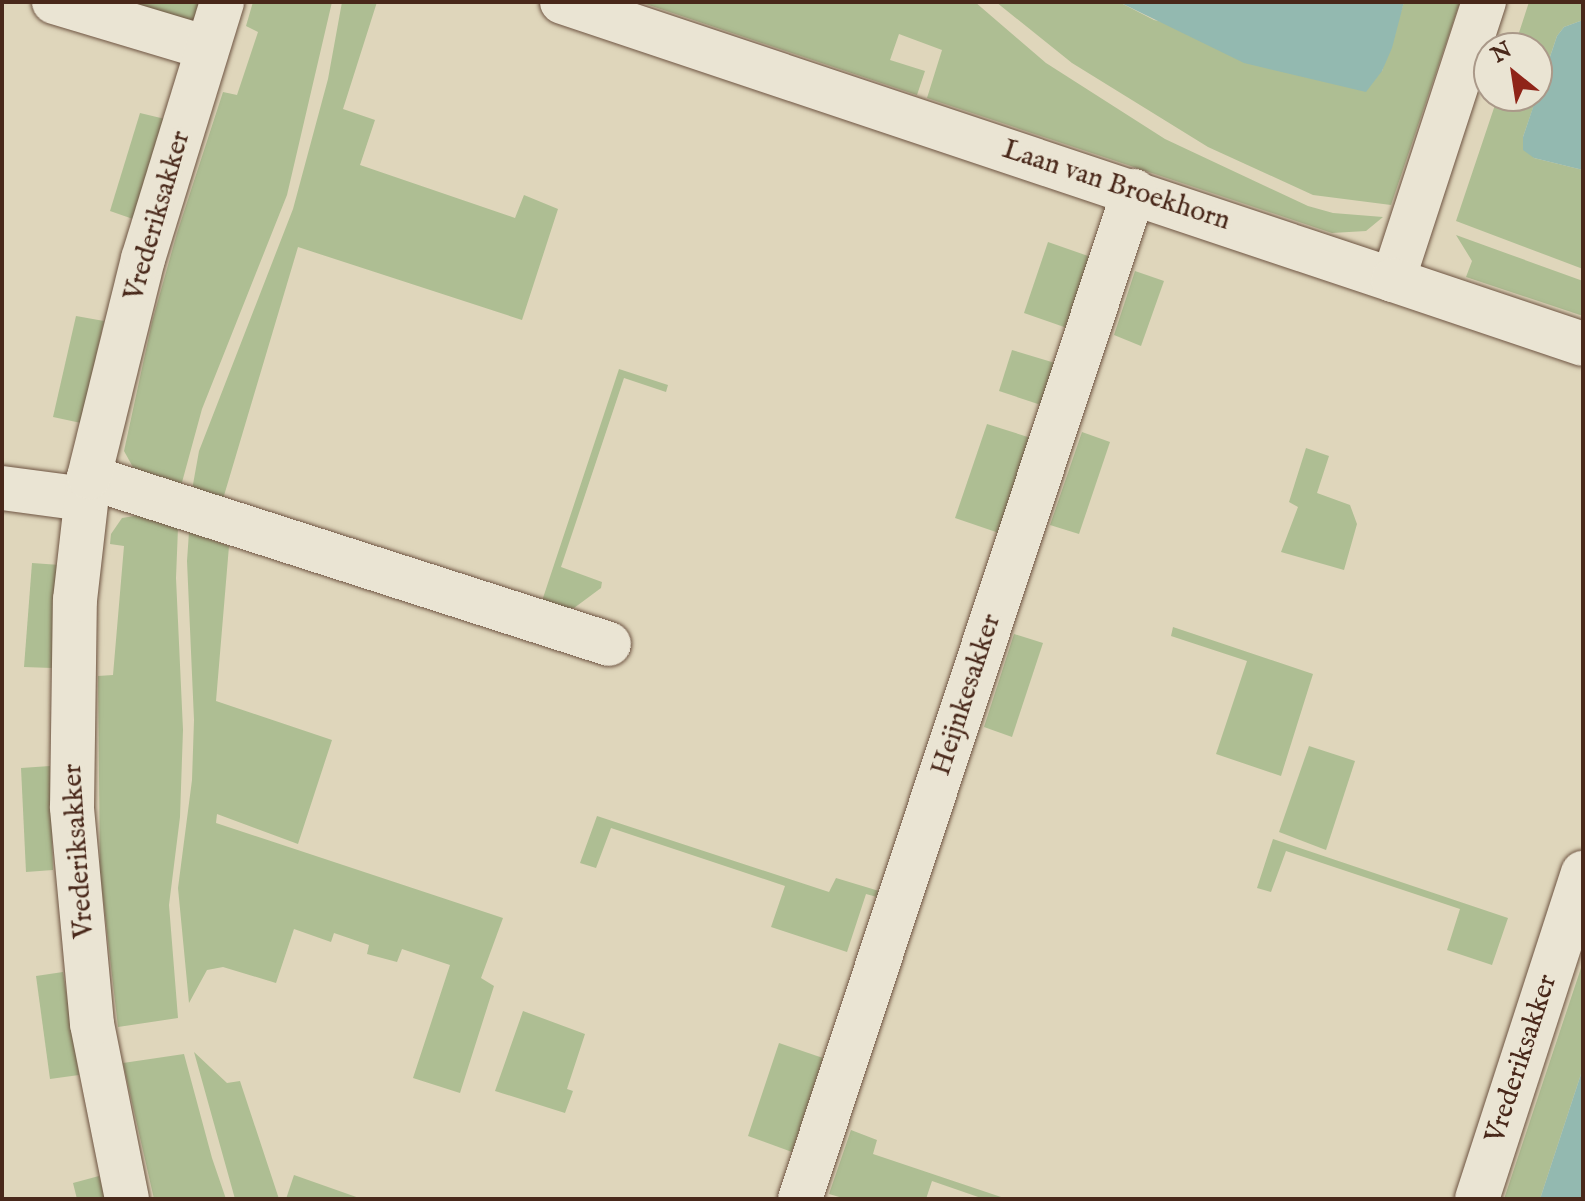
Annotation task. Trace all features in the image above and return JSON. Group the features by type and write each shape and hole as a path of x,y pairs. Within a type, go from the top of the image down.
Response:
{"street":[{"path":"54,2 207,48"},
{"name":"Vrederiksakker","path":"127,1199 92,1024 72,807 75,600 86,488 143,259 222,2"},
{"name":"Laan van Broekhorn","path":"562,2 1393,280"},
{"path":"1484,2 1393,280 1583,344"},
{"name":"Heijnkesakker","path":"800,1199 1134,191"},
{"path":"2,488 86,488 609,644"},
{"name":"Vrederiksakker","path":"1477,1199 1583,873"}],"green space":[{"path":"118,2 205,2 191,26"},
{"path":"253,2 332,2 287,195 202,409 181,486 134,469 124,451 152,322 177,233 223,92 237,95 258,32 246,26"},
{"path":"342,2 377,2 343,109 375,120 360,165 515,218 524,195 558,209 522,320 298,247 223,499 192,490 199,451 293,209 328,79"},
{"path":"640,2 975,2 1046,63 1165,139 1308,206 1333,213 1383,217 1366,231 1332,233 927,98 942,50 899,34 890,60 925,71 917,95"},
{"path":"996,2 1119,2 1154,20 1382,71 1404,2 1460,2 1391,205 1313,195 1208,147 1072,63"},
{"path":"1529,2 1583,2 1583,20 1564,27 1553,48 1553,32 1519,32"},
{"path":"1493,112 1532,112 1523,137 1534,158 1583,170 1583,269 1456,221"},
{"path":"140,113 165,119 133,219 110,211"},
{"path":"1456,235 1583,281 1583,316 1466,277 1472,261"},
{"path":"1048,242 1091,257 1067,328 1024,313"},
{"path":"1135,271 1164,281 1141,346 1114,335"},
{"path":"76,316 104,321 81,423 53,417"},
{"path":"1012,350 1055,363 1041,405 999,391"},
{"path":"619,369 668,385 666,392 624,378 561,567 602,582 601,588 574,608 560,609 541,604"},
{"path":"987,424 1031,438 999,533 955,518"},
{"path":"1082,432 1110,442 1079,534 1050,525"},
{"path":"1306,448 1329,456 1317,493 1350,505 1357,524 1344,570 1281,552 1298,507 1289,502"},
{"path":"140,515 178,528 176,578 183,730 180,817 169,905 178,1018 118,1027 100,872 98,676 113,675 124,546 110,544 111,534 122,518"},
{"path":"189,532 229,546 216,701 332,740 298,844 217,814 216,823 503,918 481,978 494,986 460,1093 413,1078 450,965 402,949 397,962 367,954 369,945 334,933 331,942 294,929 276,983 223,967 207,970 189,1003 178,888 192,780 194,720 187,561"},
{"path":"32,563 60,565 52,668 24,667"},
{"path":"1173,627 1313,674 1281,776 1216,754 1247,661 1171,636"},
{"path":"1014,634 1043,643 1012,737 984,727"},
{"path":"1309,746 1355,761 1326,850 1279,832"},
{"path":"50,766 53,870 26,872 21,768"},
{"path":"597,816 829,892 836,878 879,891 877,897 866,894 847,952 771,927 785,886 611,828 596,868 580,863"},
{"path":"1273,839 1508,918 1492,965 1447,950 1460,909 1286,851 1271,892 1257,888"},
{"path":"1583,962 1583,1068 1540,1199 1504,1199"},
{"path":"63,972 79,1075 50,1079 36,976"},
{"path":"523,1011 585,1034 567,1089 573,1091 565,1113 495,1091"},
{"path":"779,1043 823,1058 792,1152 748,1136"},
{"path":"194,1052 227,1083 240,1081 279,1199 235,1199"},
{"path":"184,1054 226,1199 154,1199 123,1063"},
{"path":"851,1130 877,1140 873,1154 1007,1199 984,1199 932,1181 926,1199 846,1199 829,1194"},
{"path":"294,1175 362,1199 286,1199"},
{"path":"99,1176 105,1199 77,1199 73,1183"}],"water":[{"path":"1119,2 1404,2 1392,48 1382,71 1366,92 1244,63"},
{"path":"1583,20 1583,170 1534,158 1523,150 1523,137 1531,112 1553,112 1553,48 1564,27"},
{"path":"1583,1068 1583,1199 1540,1199"}]}
